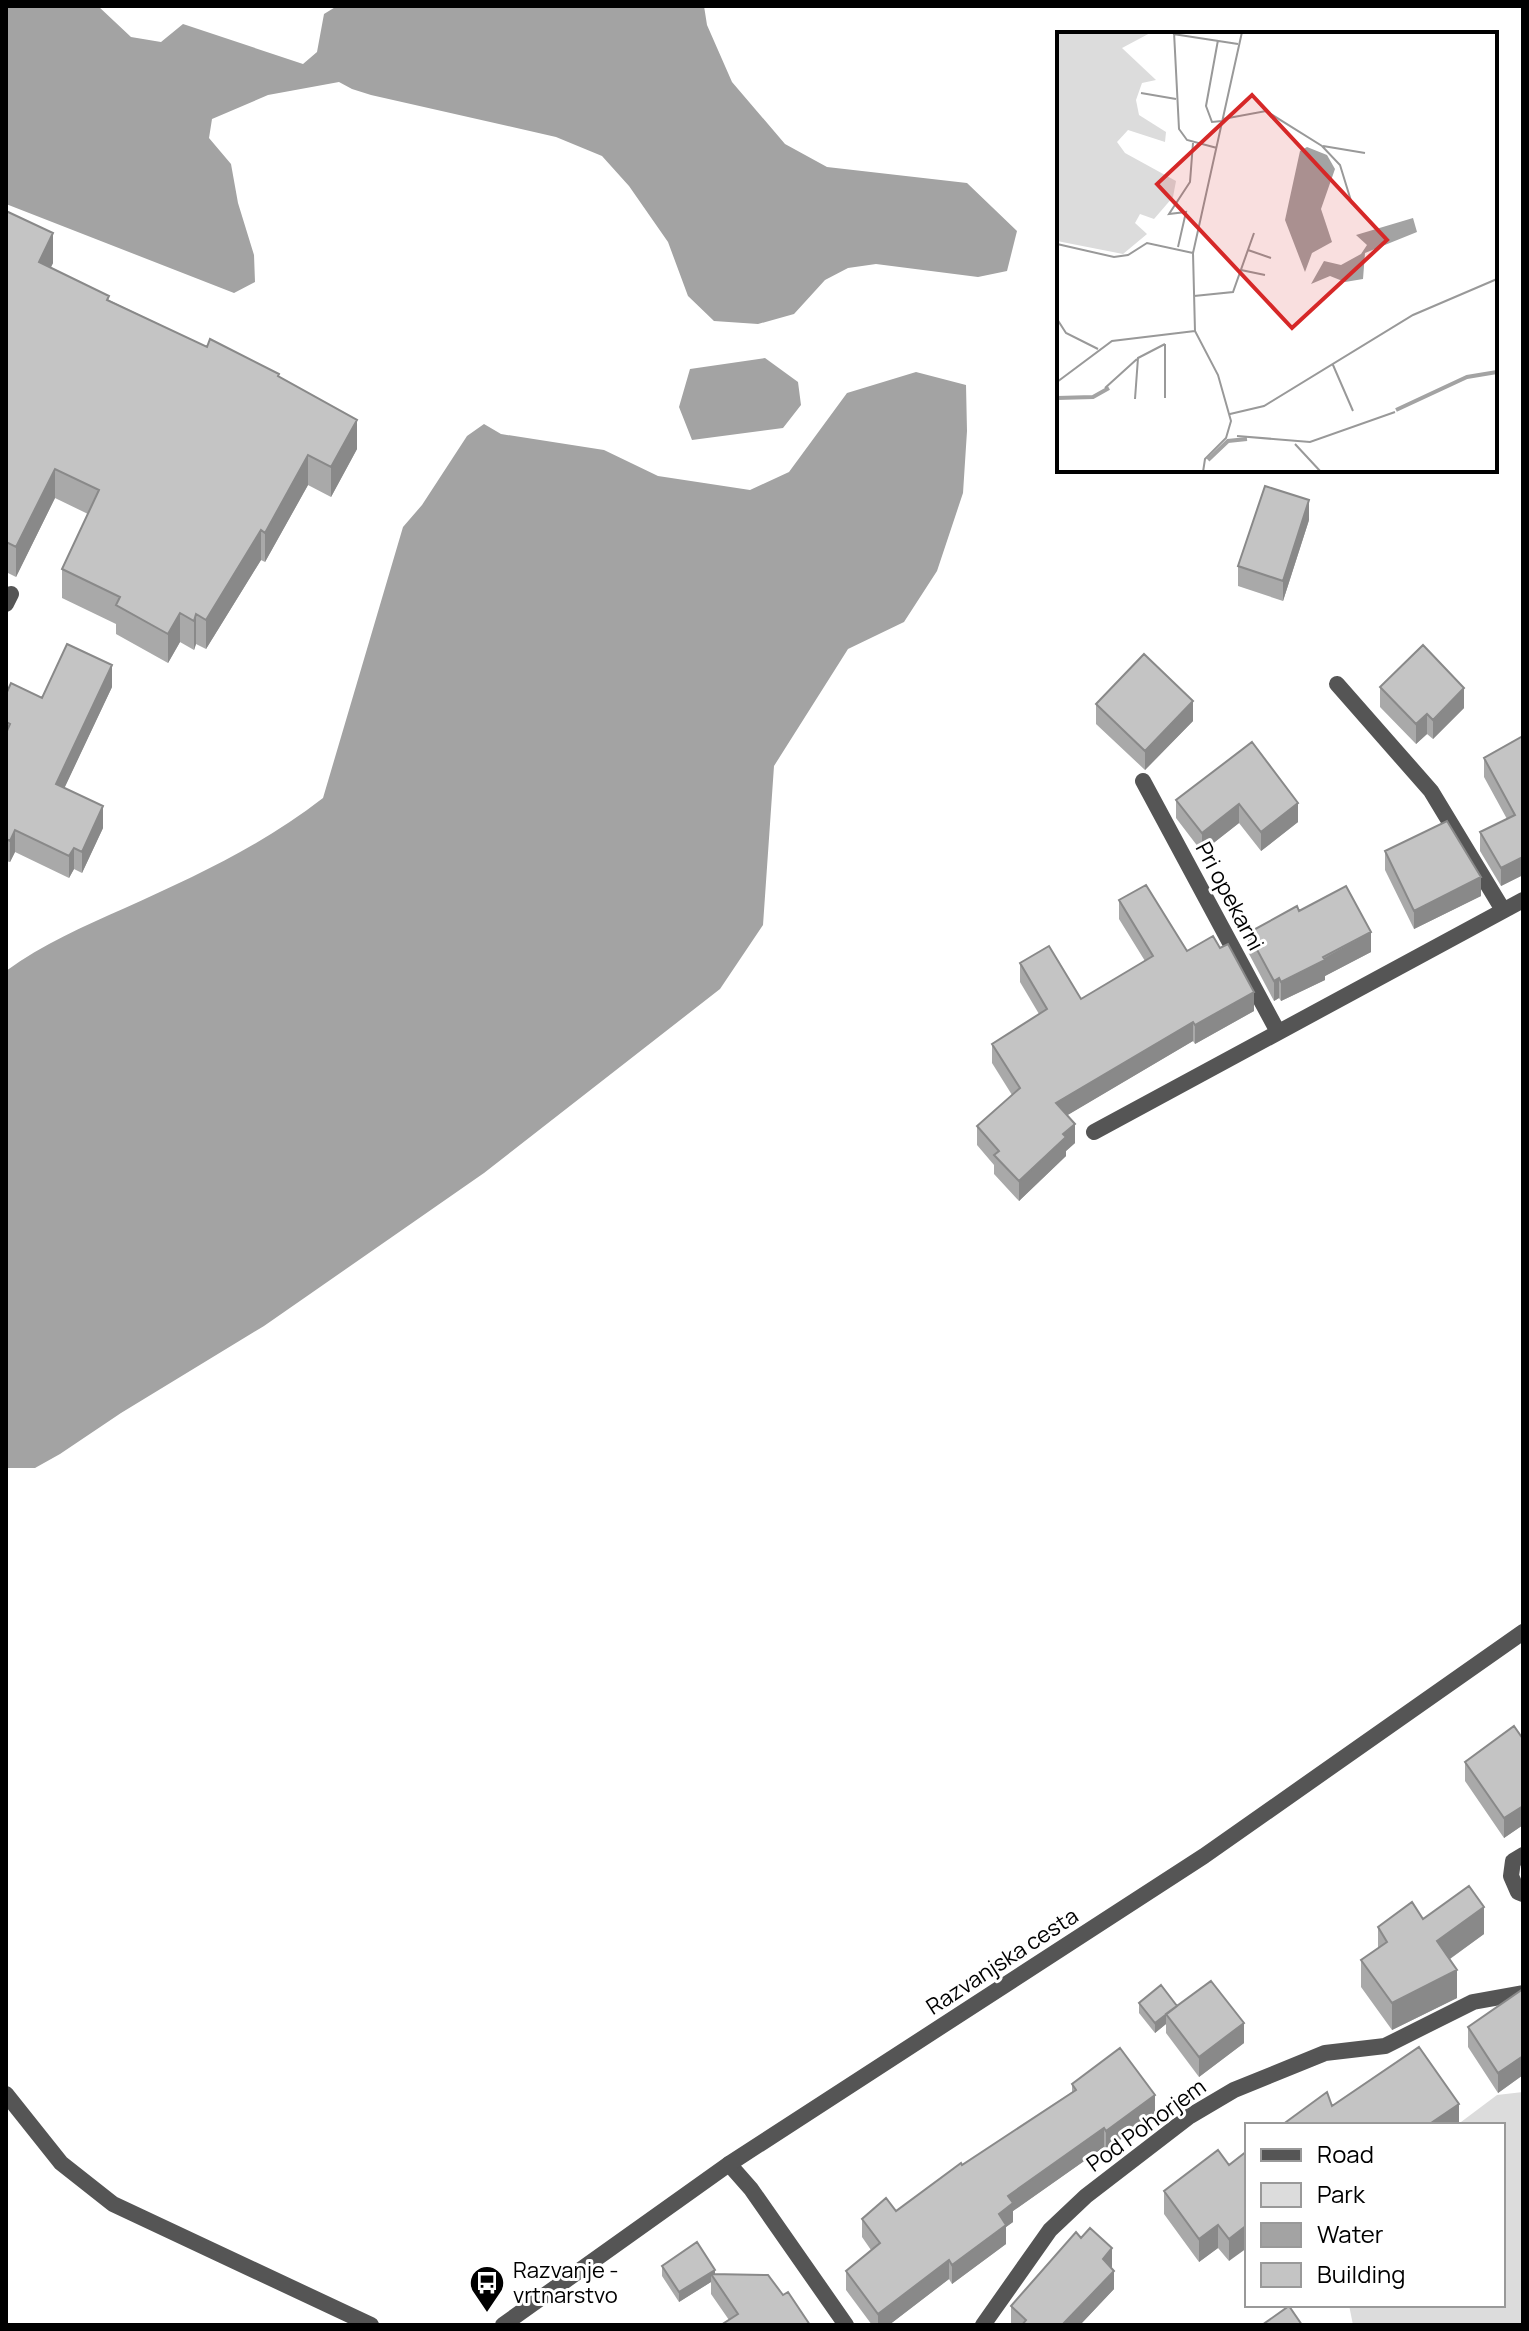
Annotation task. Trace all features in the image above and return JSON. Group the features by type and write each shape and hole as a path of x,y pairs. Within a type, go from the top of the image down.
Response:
{"street":[{"path":"1337,684 1431,791 1503,910"},
{"name":"Pri opekarni","path":"1143,781 1278,1032"},
{"path":"1094,1132 1523,900"},
{"name":"Razvanjska cesta","path":"503,2325 729,2164 1204,1856 1523,1632"},
{"path":"1523,1855 1513,1861 1511,1876 1518,1892 1523,1894"},
{"name":"Pod Pohorjem","path":"983,2325 1050,2230 1086,2196 1190,2116 1234,2090 1325,2053 1385,2046 1473,2002 1523,1993"},
{"path":"6,2094 61,2163 113,2204 371,2325"},
{"path":"729,2164 751,2189 846,2325"}],"green space":[{"path":"1523,2092 1523,2325 1353,2325 1349,2307 1505,2307 1505,2123 1460,2123 1497,2095"}],"water":[{"path":"6,6 98,6 131,37 161,42 183,24 303,64 317,52 324,14 337,6 704,6 707,25 732,82 785,144 827,167 967,183 1017,231 1007,271 978,277 876,264 848,268 825,280 794,314 758,324 714,321 688,296 668,242 629,186 602,156 556,137 371,95 339,82 268,95 212,119 209,138 231,164 238,203 254,255 255,282 234,293 6,204"},
{"path":"765,358 798,382 801,405 783,428 692,440 679,407 690,369"},
{"path":"916,372 966,385 963,493 937,571 904,622 848,649 774,766 763,925 720,989 484,1173 264,1326 35,1468 6,1468 6,971 64,936 227,859 276,831 323,798 403,527 422,505 467,436 484,424 501,434 604,450 658,476 750,490 789,472 847,393"}],"building":[{"path":"6,211 53,233 39,262 109,296 107,300 207,347 210,339 279,374 357,420 331,467 308,455 265,533 261,530 206,620 196,614 194,621 180,613 168,634 116,605 120,597 62,569 99,490 55,469 16,547 6,542"},
{"path":"1265,486 1309,500 1283,581 1238,566"},
{"path":"67,644 112,665 56,784 103,806 82,852 74,848 69,856 15,830 10,841 6,839 6,733 10,724 6,722 6,694 11,683 42,698"},
{"path":"1423,645 1464,688 1433,720 1427,714 1416,724 1380,687"},
{"path":"1144,654 1193,701 1145,751 1096,704"},
{"path":"1523,736 1523,857 1501,868 1480,832 1515,815 1484,758"},
{"path":"1252,742 1298,803 1261,832 1239,804 1202,833 1176,800"},
{"path":"1447,821 1481,877 1414,911 1385,851"},
{"path":"1146,885 1187,951 1213,936 1220,948 1228,944 1254,992 1195,1025 1193,1022 1056,1103 1075,1124 1063,1134 1066,1137 1019,1181 994,1155 999,1151 977,1126 1020,1088 992,1044 1047,1009 1020,963 1049,946 1081,999 1153,956 1119,900"},
{"path":"1346,886 1371,932 1323,957 1325,960 1281,982 1279,978 1274,981 1248,933 1297,906 1299,911"},
{"path":"1514,1726 1523,1739 1523,1806 1504,1818 1465,1762"},
{"path":"1469,1886 1484,1907 1437,1941 1457,1970 1392,2003 1361,1960 1387,1942 1378,1927 1412,1902 1423,1919"},
{"path":"1211,1981 1244,2023 1199,2057 1166,2014"},
{"path":"1161,1985 1177,2006 1155,2023 1139,2003"},
{"path":"1523,1989 1523,2056 1498,2073 1468,2027"},
{"path":"1419,2047 1459,2104 1431,2123 1285,2123 1327,2092 1332,2106"},
{"path":"1120,2048 1155,2095 1008,2196 1013,2203 999,2214 1006,2225 952,2265 949,2260 878,2314 846,2271 880,2243 862,2219 886,2198 896,2211 961,2163 1076,2090 1072,2084"},
{"path":"1218,2150 1229,2165 1245,2153 1245,2227 1229,2239 1218,2225 1199,2239 1164,2191"},
{"path":"1090,2228 1112,2248 1103,2259 1114,2271 1062,2325 1022,2325 1026,2320 1011,2306 1076,2232 1081,2238"},
{"path":"697,2242 715,2270 679,2292 662,2266"},
{"path":"711,2274 768,2275 783,2295 788,2292 810,2325 721,2325 738,2314"},
{"path":"1290,2307 1302,2325 1262,2325"}],"place":[{"name":"Razvanje - vrtnarstvo","path":"487,2314"}]}
